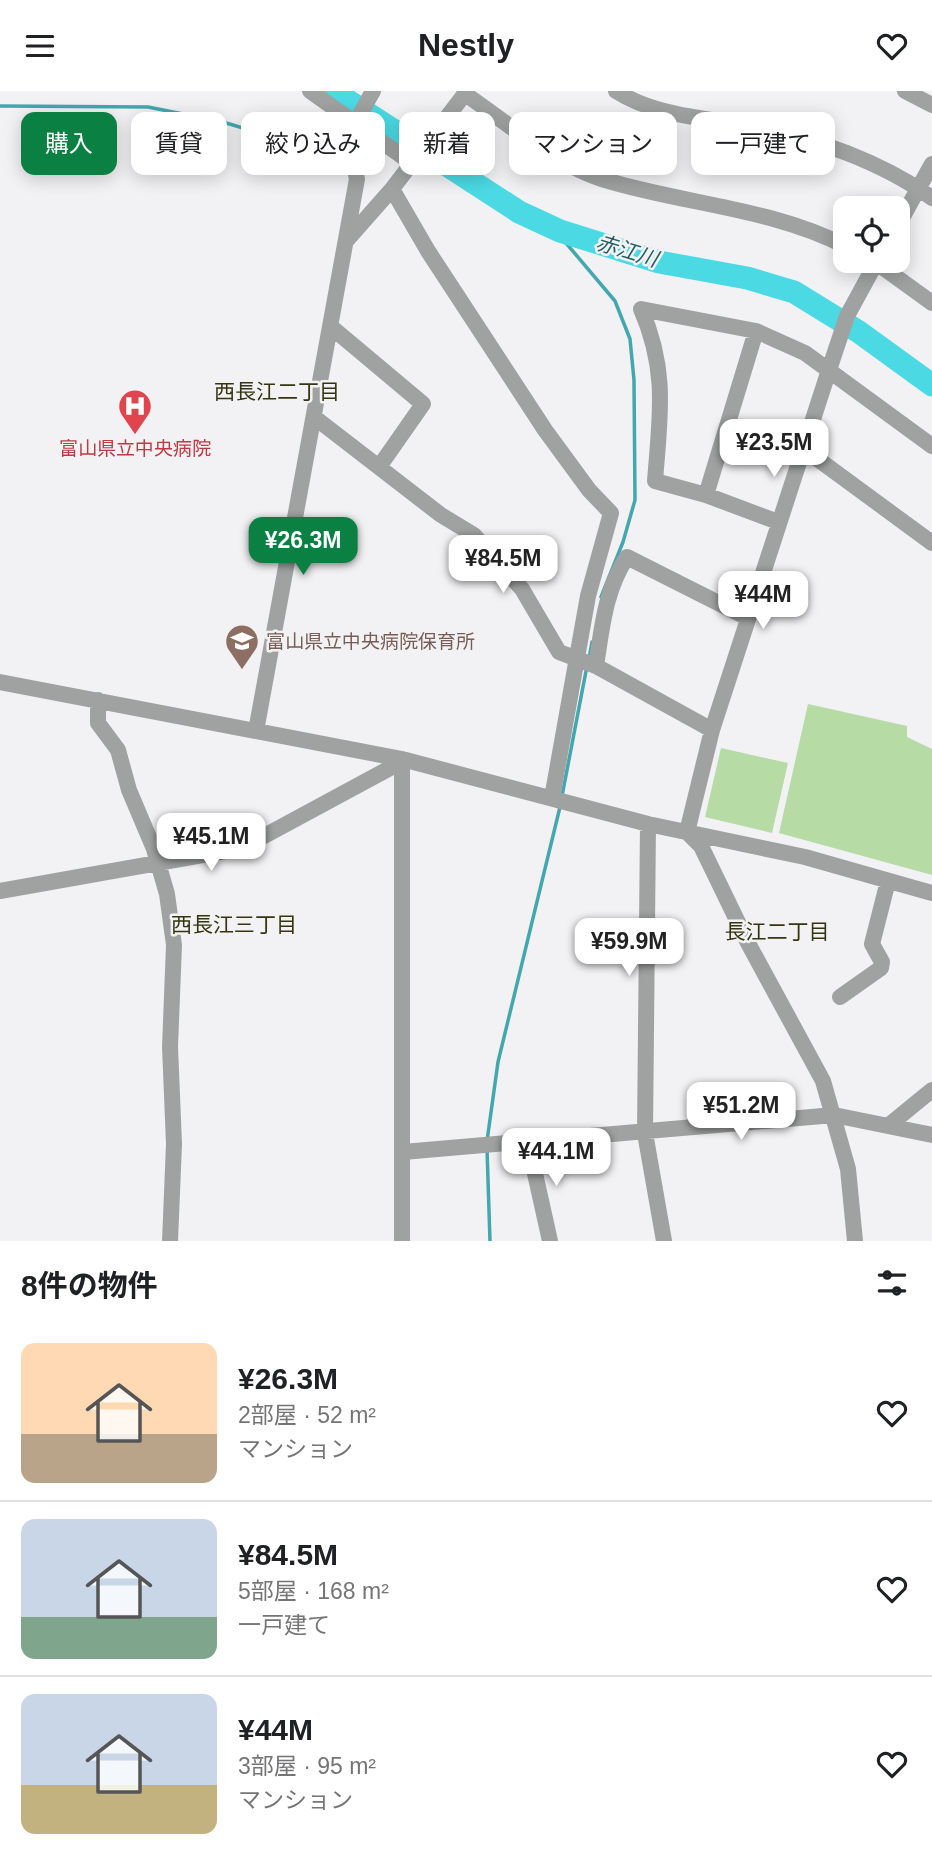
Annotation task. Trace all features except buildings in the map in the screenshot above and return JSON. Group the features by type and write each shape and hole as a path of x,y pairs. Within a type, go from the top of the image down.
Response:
{"street":[{"path":"310,91 342,112"},
{"path":"361,112 373,91"},
{"path":"616,91 678,115 756,127 804,139 864,161 932,198"},
{"path":"905,91 932,105"},
{"path":"451,112 466,92 571,166 603,180 765,218 819,233 833,240"},
{"path":"385,143 399,153"},
{"path":"910,203 932,164"},
{"path":"256,731 356,175"},
{"path":"346,241 404,175"},
{"path":"392,190 428,251 545,430 589,490 611,513 588,596 579,660 552,798"},
{"path":"687,832 712,730 778,522 847,316 870,273"},
{"path":"892,273 932,303"},
{"path":"778,522 706,495 654,481 661,405 660,368 654,338 641,309 756,331 805,353 932,446"},
{"path":"330,326 423,404 379,467"},
{"path":"706,495 756,331"},
{"path":"314,417 474,535 522,589 552,645 559,652 596,666 712,730"},
{"path":"804,449 932,543"},
{"path":"596,666 607,600 616,574 627,557 748,618"},
{"path":"0,682 256,731 552,798 649,824 805,857 932,893"},
{"path":"98,700 98,723 118,750 129,790 167,894 174,945 170,1047 174,1158 170,1241"},
{"path":"0,891 242,848 397,763"},
{"path":"397,763 402,1241"},
{"path":"649,824 645,1133 663,1241"},
{"path":"687,832 701,846 823,1081 848,1170 855,1241"},
{"path":"839,997 881,968 882,962 872,944 888,881"},
{"path":"888,1126 932,1090"},
{"path":"403,1152 834,1115 932,1135"},
{"path":"528,1142 550,1241"}],"green space":[{"path":"808,704 907,726 907,737 932,749 932,875 779,833"},
{"path":"721,748 788,763 772,833 705,817"}],"waterway":[{"name":"赤江川","path":"333,91 519,212 560,231 659,262 747,278 794,292 859,332 932,385"},
{"path":"0,106 148,107 241,127"},
{"path":"560,231 566,243 615,301 630,339 634,380 635,500 623,542 601,597"},
{"path":"589,659 592,642"},
{"path":"562,796 587,666"},
{"path":"487,1141 498,1062 560,807"},
{"path":"487,1149 490,1241"}],"place":[{"name":"富山県立中央病院","path":"135,436"},
{"name":"富山県立中央病院保育所","path":"242,671"}],"district":[{"name":"西長江二丁目","path":"277,392"},
{"name":"西長江三丁目","path":"234,925"},
{"name":"長江二丁目","path":"777,932"}]}
